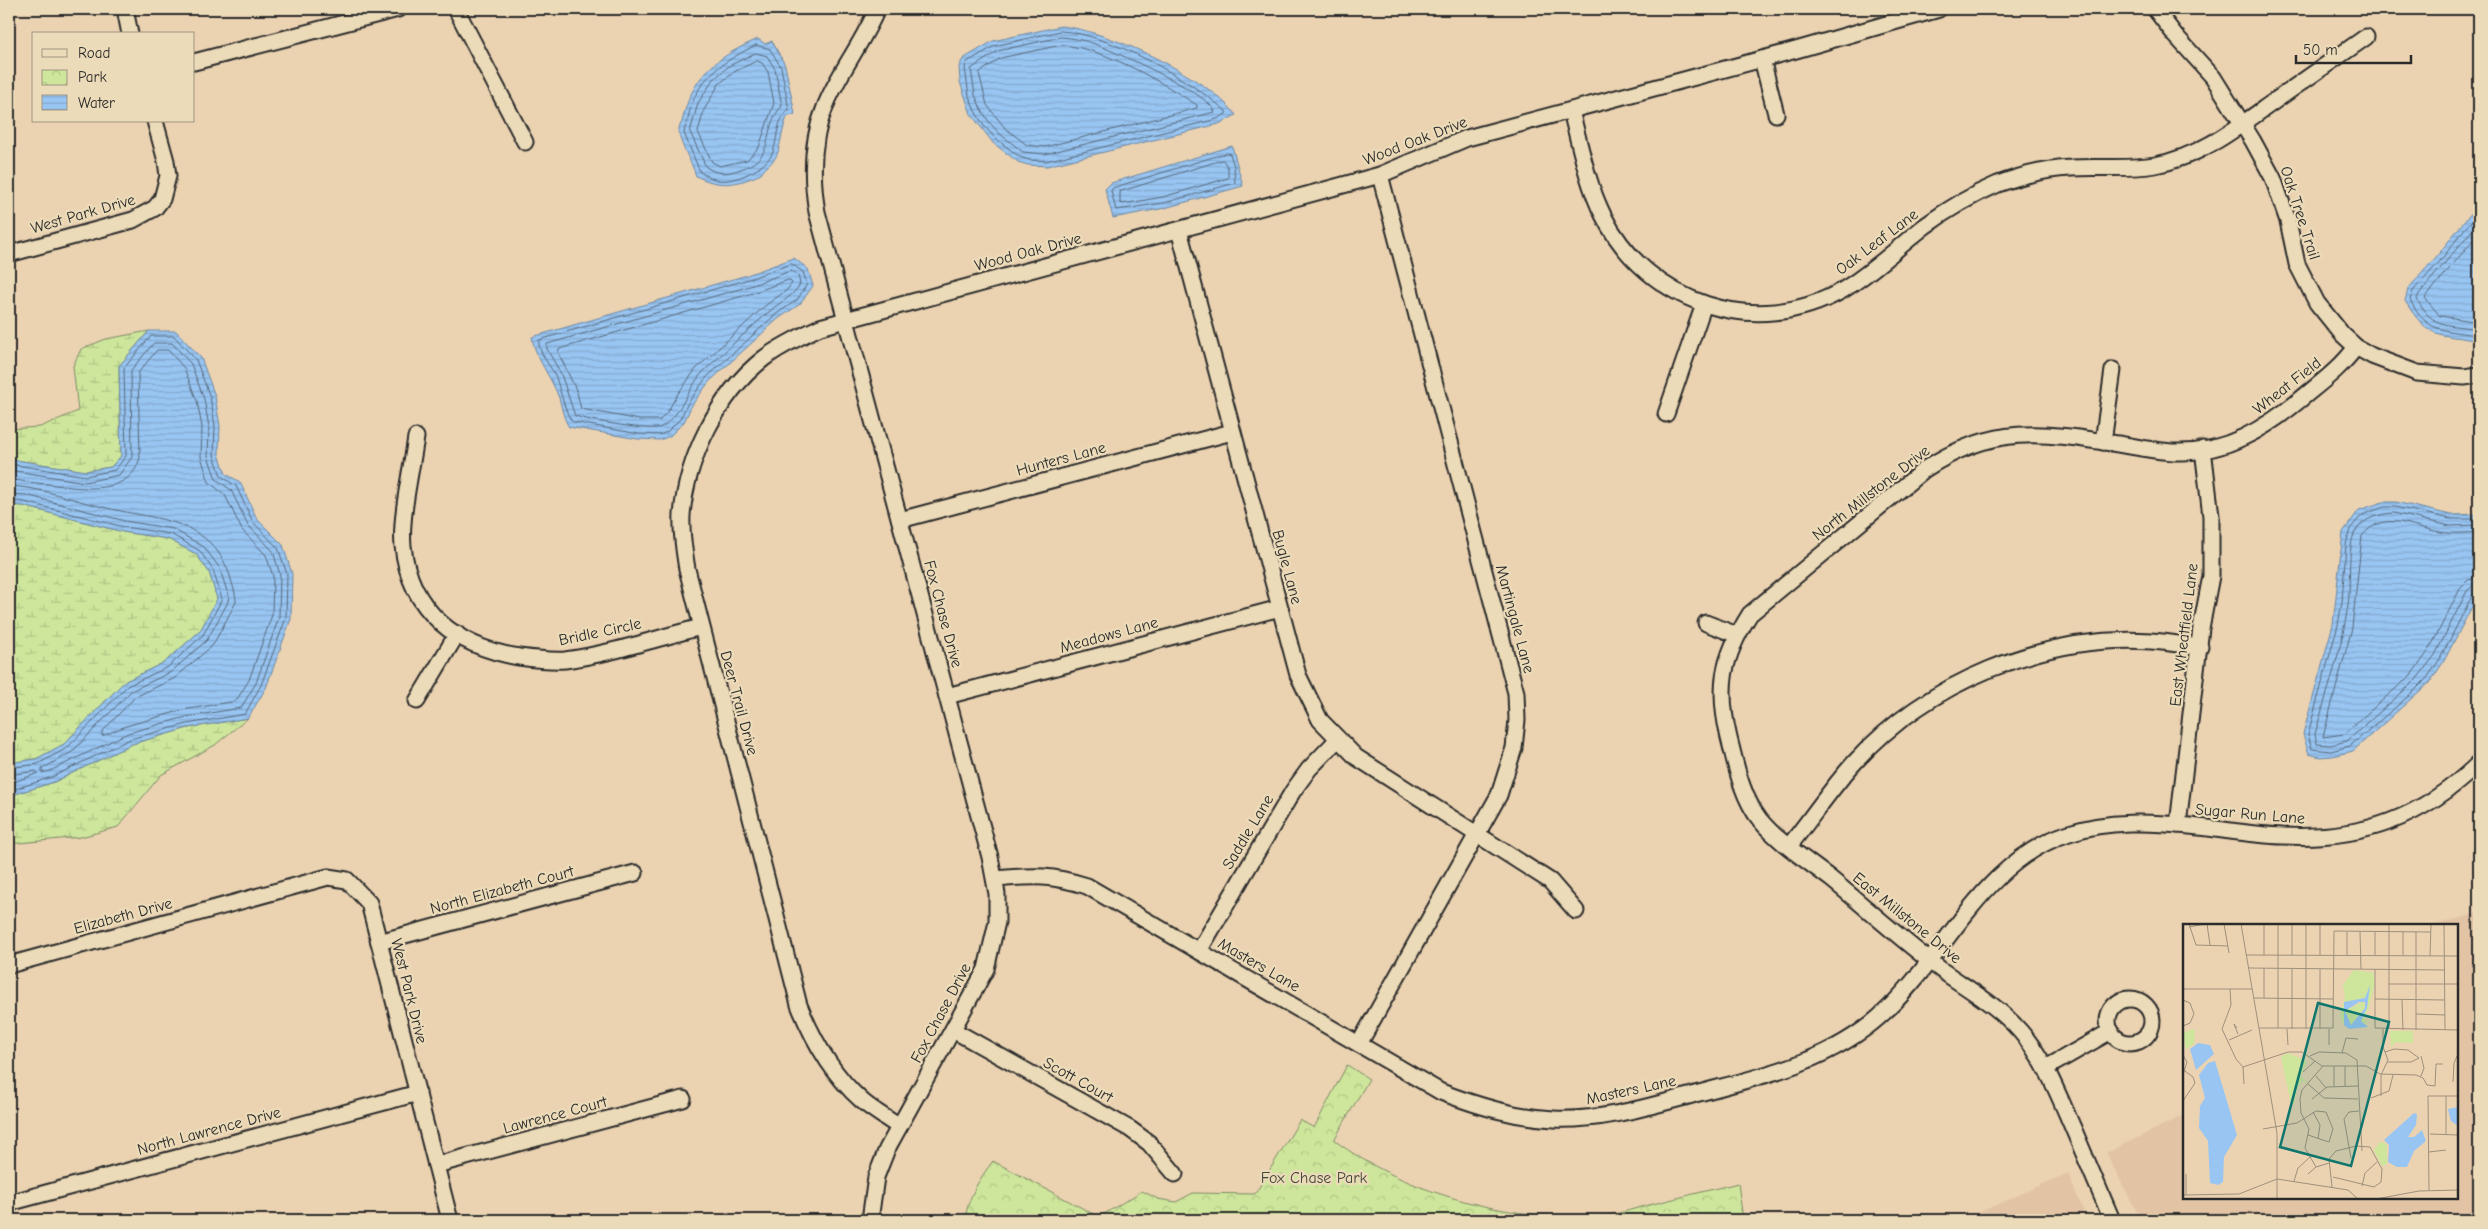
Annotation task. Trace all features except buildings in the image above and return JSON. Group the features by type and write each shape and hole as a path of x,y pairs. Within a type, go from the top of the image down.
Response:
{"street":[{"path":"125,9 130,32"},
{"path":"195,62 398,9"},
{"path":"456,9 525,142"},
{"name":"Fox Chase Drive","path":"870,1220 876,1177 887,1149 983,976 993,944 998,894 846,320 812,184 815,140 825,106 877,9"},
{"name":"Wood Oak Drive","path":"846,320 1380,175 1467,138 1762,59 1938,9"},
{"name":"Oak Tree Trail","path":"2155,9 2213,78 2242,124 2273,178 2288,221 2297,264 2317,303 2342,334 2356,347 2372,356 2417,373 2464,377 2479,375"},
{"name":"Oak Leaf Lane","path":"1571,110 1592,189 1602,215 1618,240 1637,262 1685,298 1722,310 1764,313 1793,309 1822,300 1861,278 1927,224 1972,195 1987,189 2031,175 2069,168 2118,168 2156,165 2202,149 2242,124 2366,37"},
{"path":"1762,59 1776,114"},
{"name":"West Park Drive","path":"13,252 133,220 155,208 162,199 168,176 166,160 155,122"},
{"name":"Martingale Lane","path":"1359,1044 1478,833 1506,778 1514,748 1517,720 1516,693 1380,175"},
{"name":"Bugle Lane","path":"1179,230 1298,675 1306,695 1320,720 1356,757 1380,774 1478,833 1550,881 1576,911"},
{"path":"1666,414 1704,304"},
{"name":"Deer Trail Drive","path":"846,320 820,327 763,359 722,403 706,432 688,487 682,515 687,568 701,626 800,1006 807,1026 846,1085 861,1100 899,1127"},
{"name":"Wheat Field","path":"2202,449 2231,442 2252,434 2273,422 2345,362 2356,347"},
{"path":"2103,442 2113,370"},
{"name":"Hunters Lane","path":"900,520 1232,432"},
{"name":"North Millstone Drive","path":"1737,634 1750,614 1774,592 1925,469 1965,446 1997,437 2021,434 2048,434 2180,452 2202,449"},
{"name":"Bridle Circle","path":"416,437 403,531 406,565 414,588 426,608 441,624 475,645 502,654 563,660 596,654 701,626"},
{"name":"East Wheatfield Lane","path":"2178,825 2200,647 2211,576 2212,547 2208,482 2202,449"},
{"name":"Meadows Lane","path":"947,696 1280,608"},
{"path":"1706,623 1737,634"},
{"path":"417,701 457,634"},
{"name":"East Millstone Drive","path":"1737,634 1728,657 1722,682 1725,718 1739,777 1748,800 1760,820 1789,846 1930,960 1996,1007 2020,1030 2046,1068 2112,1220"},
{"path":"1789,846 1854,763 1880,738 1906,716 1972,677 2010,661 2078,645 2151,641 2200,647"},
{"name":"Saddle Lane","path":"1199,951 1293,791 1309,769 1338,739"},
{"name":"Sugar Run Lane","path":"2178,825 2317,837 2358,830 2402,818 2438,799 2479,763"},
{"name":"Masters Lane","path":"995,880 1038,875 1063,878 1087,886 1442,1092 1480,1107 1516,1115 1556,1119 1593,1118 1630,1111 1780,1072 1806,1062 1846,1040 1878,1018 1930,960 1993,881 2037,846 2069,833 2101,825 2134,822 2178,825"},
{"name":"North Elizabeth Court","path":"379,942 635,872"},
{"name":"West Park Drive","path":"246,900 328,877 347,880 369,902 450,1220"},
{"name":"Elizabeth Drive","path":"9,965 246,900"},
{"name":"Scott Court","path":"953,1030 1130,1129 1149,1143 1175,1174"},
{"path":"2046,1068 2111,1031"},
{"name":"North Lawrence Drive","path":"9,1203 418,1093"},
{"name":"Lawrence Court","path":"436,1165 683,1098"}],"shaded area":[{"path":"2479,913 2479,1220 2141,1220 2106,1153 2183,1115 2183,1199 2458,1199 2458,924 2438,924"},
{"path":"2068,1173 2087,1220 1962,1220"}],"green space":[{"path":"149,331 119,366 121,456 111,467 86,471 9,459 9,429 40,427 78,411 73,366 81,349 106,339"},
{"path":"9,505 23,506 123,532 168,539 196,554 209,572 218,599 200,631 165,662 124,682 64,744 36,759 9,763"},
{"path":"248,718 215,745 161,775 118,827 81,837 9,844 9,796 54,782 132,744 188,728"},
{"name":"Fox Chase Park","path":"1347,1065 1369,1079 1334,1140 1394,1176 1428,1190 1464,1201 1501,1209 1538,1215 1574,1217 1613,1214 1738,1183 1743,1220 965,1220 966,1212 975,1189 993,1161 1099,1217 1142,1191 1158,1199 1176,1202 1193,1193 1255,1194 1300,1120 1314,1128"}],"water":[{"path":"1061,26 1081,29 1104,36 1155,58 1203,86 1222,100 1236,115 1219,124 1047,166 1028,165 1018,162 993,143 971,114 960,82 959,67 963,59 993,41"},
{"path":"758,39 765,44 772,41 785,65 795,114 787,117 777,155 761,174 744,181 729,184 705,180 696,176 680,138 679,129 687,103 693,89 710,68 731,52"},
{"path":"1232,146 1243,186 1165,208 1113,218 1105,189 1111,183"},
{"path":"2479,209 2479,341 2436,333 2421,323 2405,301 2408,289 2474,210"},
{"path":"794,258 808,269 813,286 800,304 778,319 709,382 692,405 684,422 670,436 660,440 638,439 569,427 556,390 536,352 532,337 747,275"},
{"path":"149,331 176,331 201,358 215,396 220,426 219,454 226,474 240,482 257,519 283,545 292,574 291,619 266,688 248,718 188,728 132,744 54,782 9,796 9,763 36,759 64,744 124,682 165,662 200,631 217,599 209,572 196,554 168,539 123,532 23,506 9,505 9,459 86,471 111,467 121,456 119,366"},
{"path":"2383,502 2396,502 2451,515 2479,514 2479,593 2444,661 2431,681 2353,751 2320,757 2309,754 2303,734 2333,624 2343,532 2359,510"}]}
